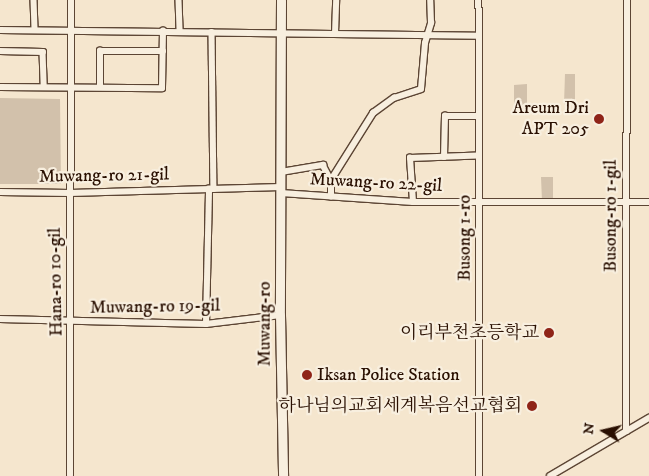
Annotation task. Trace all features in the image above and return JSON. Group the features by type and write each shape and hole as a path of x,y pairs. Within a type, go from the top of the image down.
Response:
{"street":[{"path":"34,0 35,30"},
{"name":"Hana-ro 10-gil","path":"70,476 72,322 70,193 71,0"},
{"path":"179,0 180,31"},
{"name":"Muwang-ro","path":"281,0 280,315 283,476"},
{"path":"335,34 336,0"},
{"path":"331,180 373,113 394,98 421,89 427,36 431,23 430,0"},
{"name":"Busong 1-ro","path":"479,0 480,476"},
{"name":"Busong-ro 1-gil","path":"626,432 627,0"},
{"path":"0,30 479,36"},
{"path":"0,87 162,88 163,31"},
{"path":"206,324 211,189 212,32"},
{"path":"0,51 43,52 44,86"},
{"path":"100,87 100,51 162,51"},
{"path":"444,157 444,116 479,116"},
{"path":"413,202 410,158 478,156"},
{"path":"281,172 323,165 331,180 331,197"},
{"name":"Muwang-ro 22-gil","path":"281,190 331,197 413,202 649,202"},
{"name":"Muwang-ro 21-gil","path":"0,192 281,190"},
{"name":"Muwang-ro 19-gil","path":"0,319 206,324 280,315"},
{"path":"550,476 649,418"}],"shaded area":[{"path":"565,74 575,74 575,102 570,106 564,104"},
{"path":"527,84 527,109 514,109 514,85"},
{"path":"0,98 60,99 61,184 0,184"},
{"path":"541,177 553,177 553,201 542,201"}],"place":[{"name":"Areum Dri APT 205","path":"599,119"},
{"name":"이리부천초등학교","path":"549,333"},
{"name":"Iksan Police Station","path":"307,375"},
{"name":"하나님의교회세계복음선교협회","path":"532,406"}]}
